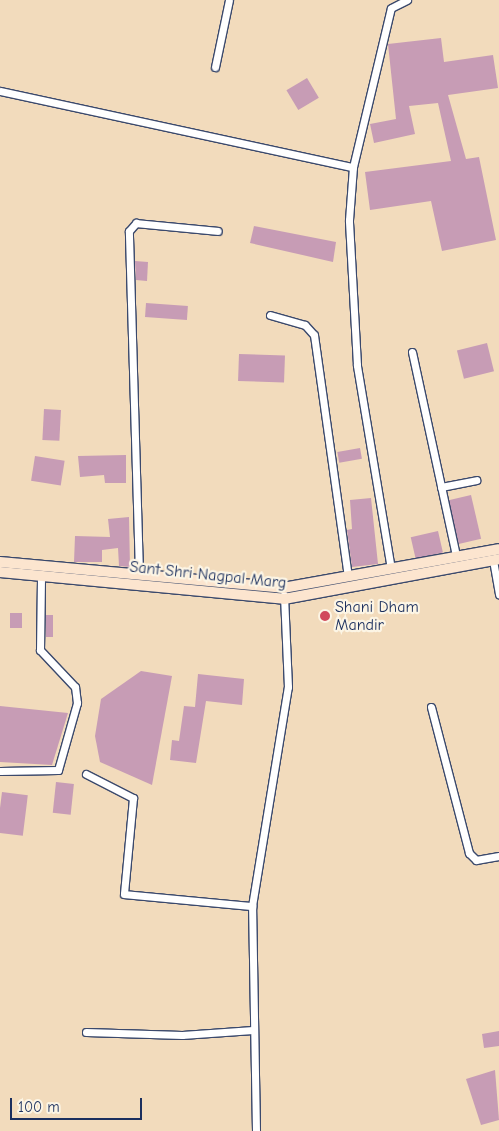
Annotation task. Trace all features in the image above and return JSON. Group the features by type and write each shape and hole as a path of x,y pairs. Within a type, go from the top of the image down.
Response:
{"main road":[{"name":"Sant Shri Nagpal Marg","path":"0,562 139,573 284,593 348,577 499,549"},
{"name":"Sant Shri Nagpal Marg","path":"0,572 284,593 496,560"}],"street":[{"path":"215,67 230,0"},
{"path":"391,569 357,365 349,220 353,167 391,8 396,2 407,0"},
{"path":"0,90 353,167"},
{"path":"139,573 130,226 159,224 218,231"},
{"path":"270,315 306,325 314,334 348,577"},
{"path":"412,352 456,556"},
{"path":"441,487 476,480"},
{"path":"496,560 499,594"},
{"path":"0,771 58,770 77,703 75,687 40,650 41,575"},
{"path":"256,1131 252,1030 252,906 288,686 284,593"},
{"path":"432,707 469,852 476,860 499,856"},
{"path":"86,774 134,798 124,894 252,906"},
{"path":"86,1032 182,1034 252,1030"}],"building":[{"path":"441,38 444,62 493,55 498,88 448,95 466,159 479,157 496,240 442,251 431,201 370,210 365,172 451,161 438,103 409,106 415,134 374,143 370,124 396,119 388,44"},
{"path":"307,78 319,98 298,110 286,90"},
{"path":"254,226 336,242 333,262 250,243"},
{"path":"135,261 148,262 147,281 136,280"},
{"path":"146,303 188,306 187,320 145,317"},
{"path":"487,343 494,371 464,379 457,350"},
{"path":"239,354 285,356 284,383 238,381"},
{"path":"44,409 61,410 59,441 42,440"},
{"path":"360,448 362,459 339,463 337,452"},
{"path":"126,455 126,483 105,483 104,475 80,477 78,456"},
{"path":"35,456 65,461 61,485 31,481"},
{"path":"471,495 481,539 459,544 449,500"},
{"path":"371,498 378,564 352,567 347,530 352,529 350,500"},
{"path":"129,517 130,567 119,566 118,548 102,550 102,562 74,562 75,536 110,537 108,519"},
{"path":"438,531 443,552 416,559 411,537"},
{"path":"10,613 22,613 22,628 10,628"},
{"path":"46,615 53,615 53,637 46,637"},
{"path":"141,671 172,676 152,785 100,762 95,736 101,699"},
{"path":"198,674 244,679 242,705 206,701 196,763 170,760 172,740 179,741 184,706 195,707"},
{"path":"0,706 68,713 52,765 0,762"},
{"path":"56,782 74,784 71,815 53,813"},
{"path":"2,792 28,795 23,836 0,833"},
{"path":"499,1031 499,1046 484,1048 482,1034"},
{"path":"495,1070 499,1120 481,1125 466,1079"}],"place":[{"name":"Shani Dham Mandir","path":"325,616"}]}
